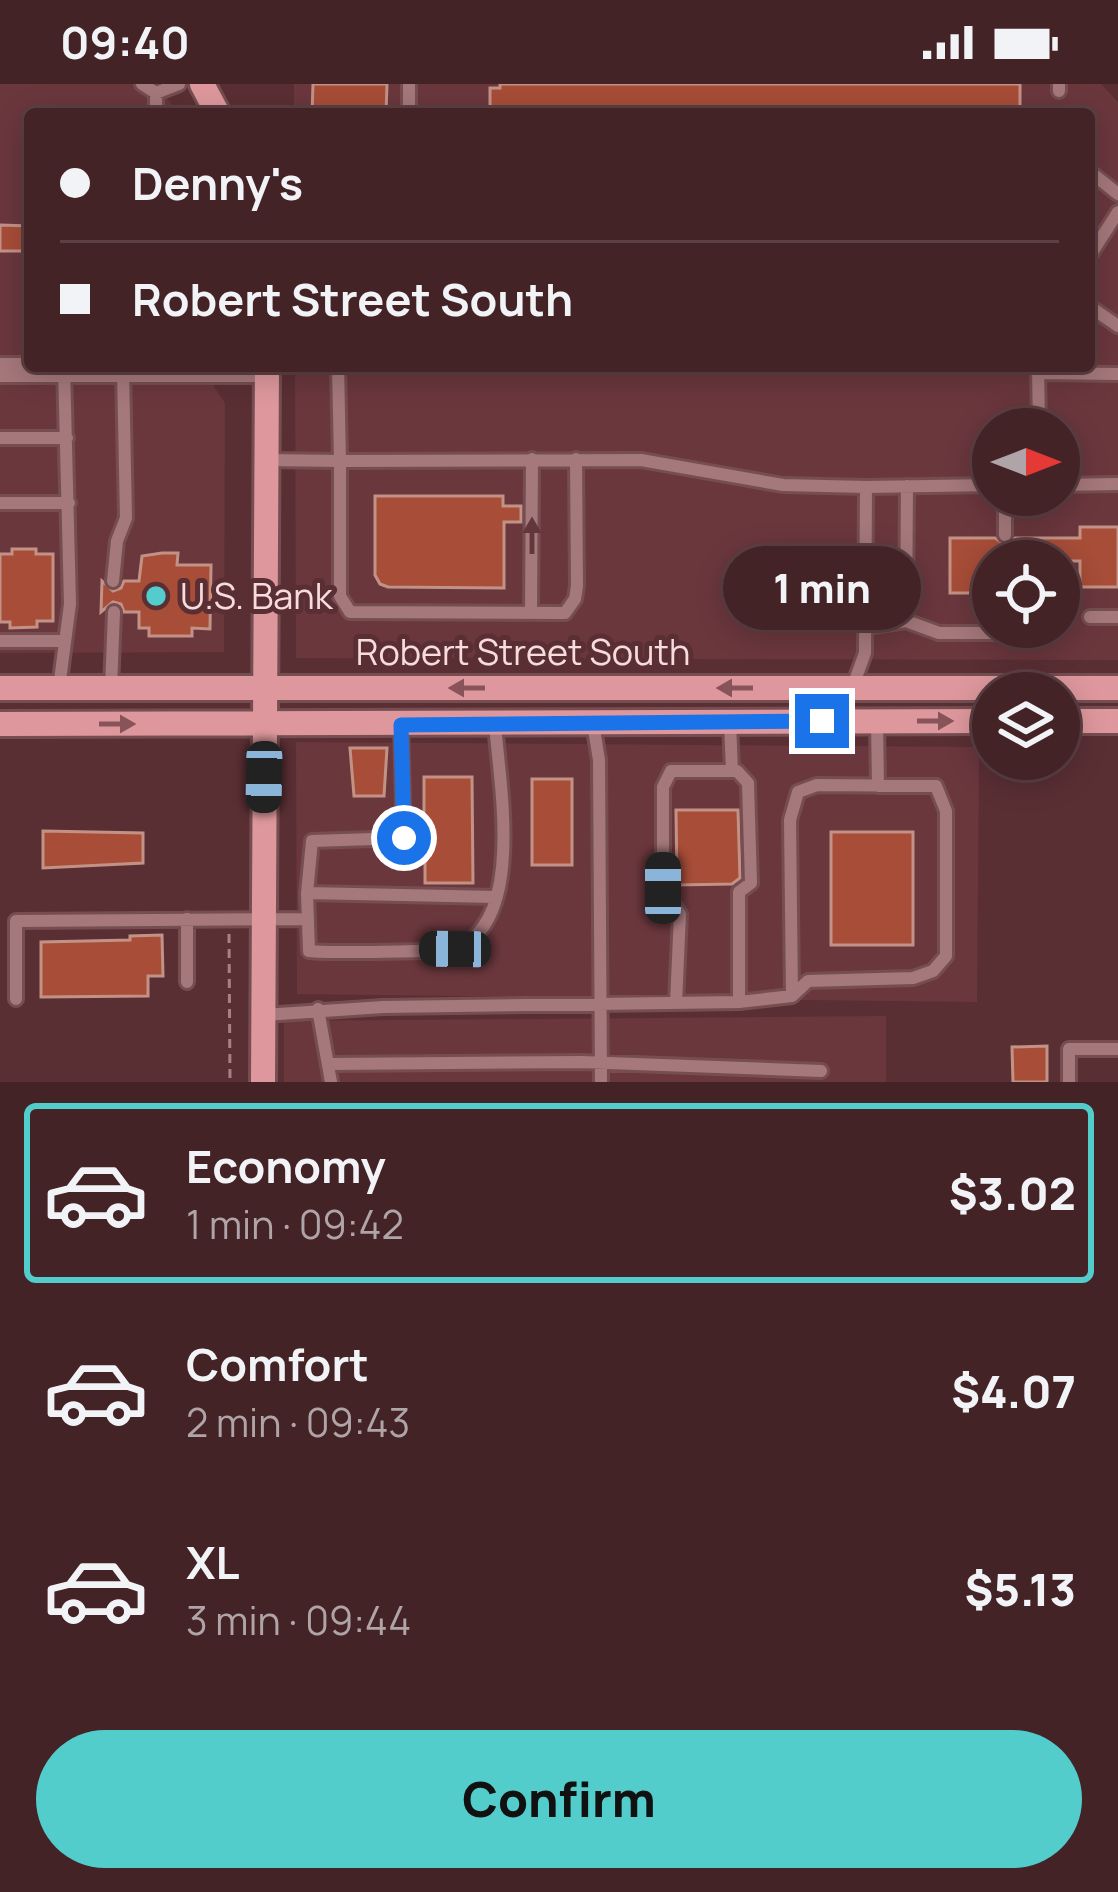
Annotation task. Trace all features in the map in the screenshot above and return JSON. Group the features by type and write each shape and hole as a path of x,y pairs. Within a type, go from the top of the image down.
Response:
{"main road":[{"path":"263,1082 267,372"},
{"path":"822,721 847,704 853,687"},
{"name":"Robert Street South","path":"0,688 1118,688"},
{"name":"Robert Street South","path":"0,724 972,721"},
{"path":"1080,721 1118,722"}],"lane":[{"path":"142,84 156,94"},
{"path":"156,94 179,84"},
{"path":"156,94 156,108"},
{"path":"1095,248 1118,212"},
{"path":"59,688 70,604 64,372"},
{"path":"113,580 117,541 126,518 123,372"},
{"path":"338,372 340,596 350,612 565,613 575,599 576,459"},
{"path":"1038,372 1039,408"},
{"path":"1078,372 1118,374"},
{"path":"0,438 67,438"},
{"path":"531,613 532,458"},
{"path":"266,460 641,460 783,485 972,485"},
{"path":"1080,485 1118,484"},
{"path":"906,621 907,486"},
{"path":"853,687 866,653 866,487"},
{"path":"0,503 69,503"},
{"path":"1005,516 1005,536"},
{"path":"111,688 114,612"},
{"path":"1090,617 1118,617"},
{"path":"866,627 906,621 938,633 972,631"},
{"path":"0,641 65,641"},
{"path":"730,721 732,771"},
{"path":"877,721 878,785"},
{"path":"592,722 599,760 601,1082"},
{"path":"401,725 404,838 312,841 309,951 455,949 484,927 502,873 504,838 494,724"},
{"path":"676,1003 680,914 663,888 663,787 671,771 737,771 748,783 752,883 739,892 740,1001"},
{"path":"262,1016 318,1009 740,1001 792,996 808,981 913,978 933,971 946,956 946,811 936,786 817,785 798,792 790,820 792,996"},
{"path":"307,893 496,897"},
{"path":"16,999 16,921 308,919"},
{"path":"188,920 188,982"},
{"path":"318,1009 331,1082"},
{"path":"1069,1082 1069,1049 1118,1049"},
{"path":"330,1064 601,1064 821,1071"}],"path":[{"path":"229,920 230,1082"}],"shaded area":[{"path":"0,84 158,84 174,108 24,108 24,372 204,372 225,403 224,652 0,653"},
{"path":"294,84 1101,84 1118,102 1118,660 296,658 295,372 1095,372 1095,108 294,108"},
{"path":"296,742 972,747 972,780 979,780 977,1002 297,994"},
{"path":"886,1016 886,1082 284,1082 284,1021"}],"building":[{"path":"313,84 387,84 386,108 312,108"},
{"path":"500,84 1020,84 1020,108 490,108 490,88 500,88"},
{"path":"0,225 24,226 24,251 0,251"},
{"path":"375,496 503,496 503,506 521,506 521,522 504,522 504,588 380,584 375,575"},
{"path":"1080,527 1118,527 1118,587 1080,587 1080,540 1012,540 1015,538 1080,538"},
{"path":"950,538 998,540 972,540 972,593 950,593"},
{"path":"12,549 53,554 53,621 10,628 10,622 0,622 0,554 12,554"},
{"name":"U.S. Bank","path":"178,553 177,565 211,565 210,629 192,628 192,636 149,636 149,628 139,628 139,612 124,612 121,604 113,602 101,612 102,581 113,591 124,581 139,581 142,556"},
{"path":"350,748 387,748 384,796 354,796"},
{"path":"424,777 472,777 473,883 425,883 425,843 420,843"},
{"path":"532,779 572,779 572,865 532,865"},
{"path":"676,810 738,810 740,878 732,884 677,885"},
{"path":"43,831 143,833 143,863 43,868"},
{"path":"831,832 913,832 913,945 831,945"},
{"path":"162,935 163,976 148,976 148,996 41,997 41,942"},
{"path":"1047,1046 1047,1082 1013,1082 1012,1047"}],"place":[{"name":"U.S. Bank","path":"156,596"}],"route":[{"path":"404,838 401,725 822,721"}]}
